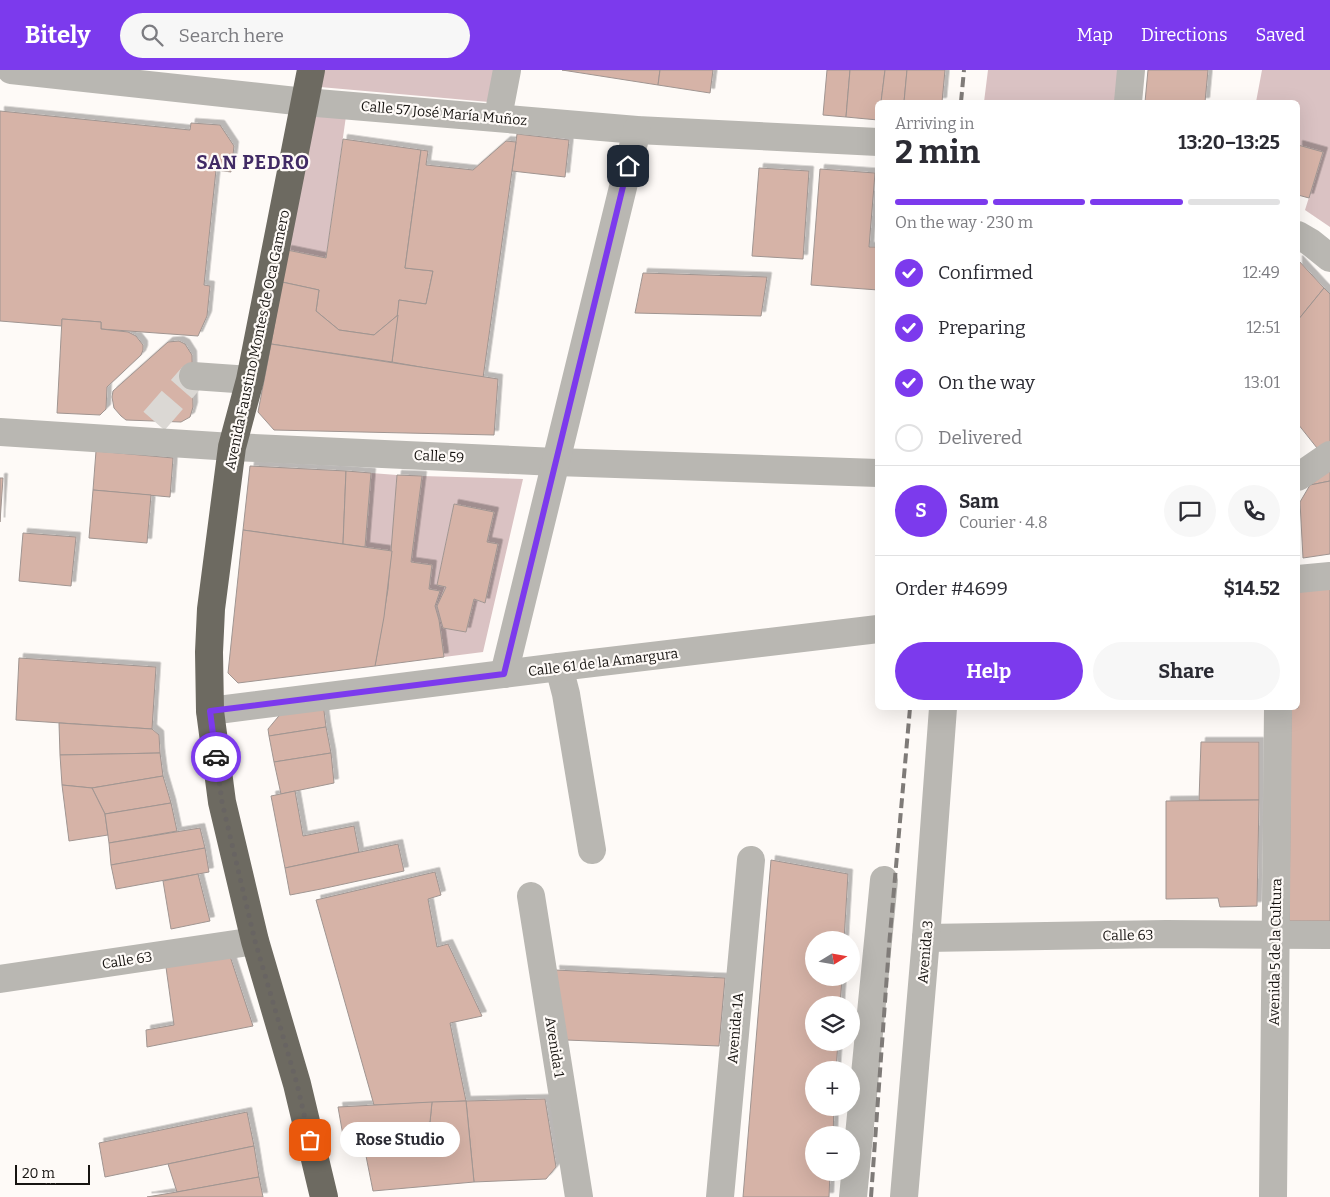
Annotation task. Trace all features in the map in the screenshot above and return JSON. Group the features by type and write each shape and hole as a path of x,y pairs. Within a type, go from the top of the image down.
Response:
{"highway":[{"name":"Avenida Faustino Montes de Oca Gamero","path":"311,70 250,380 232,446 211,609 209,652 210,711 222,802 255,941 297,1084 324,1197"}],"street":[{"name":"Calle 57 José María Muñoz","path":"11,70 305,102 637,130 875,142"},
{"path":"498,117 507,70"},
{"path":"1128,100 1131,70"},
{"path":"504,674 637,130"},
{"path":"1300,236 1330,258"},
{"path":"193,376 250,380"},
{"name":"Calle 59","path":"0,432 152,431 232,446 556,462 875,473"},
{"path":"1300,476 1330,455"},
{"path":"1300,579 1330,576"},
{"name":"Calle 61 de la Amargura","path":"210,711 875,629"},
{"path":"560,667 592,850"},
{"name":"Avenida 3","path":"904,1197 943,710"},
{"name":"Avenida 5 de la Cultura","path":"1273,1197 1278,710"},
{"name":"Avenida 1A","path":"720,1197 751,860"},
{"path":"853,1197 884,880"},
{"name":"Avenida 1","path":"531,896 579,1197"},
{"name":"Calle 63","path":"926,938 1330,935"},
{"name":"Calle 63","path":"0,979 255,941"}],"shaded area":[{"path":"324,70 494,70 489,102 320,87"},
{"path":"988,70 1126,70 1124,100 984,100"},
{"path":"1262,70 1330,70 1330,227 1305,210 1323,153 1300,146 1300,100 1256,100"},
{"path":"309,116 346,116 326,258 287,250"},
{"path":"371,473 397,475 392,551 365,547"},
{"path":"422,476 523,479 483,652 444,657 429,589 432,566 411,562","holes":["454,504 494,512 487,542 484,603 474,599 466,632 442,624 437,606 446,587 437,585"]}],"building":[{"path":"562,70 660,70 658,85"},
{"path":"660,70 713,70 710,93 658,85"},
{"path":"827,70 850,70 846,117 823,115"},
{"path":"850,70 885,70 881,100 875,100 875,120 846,117"},
{"path":"885,70 907,70 904,100 881,100"},
{"path":"907,70 945,70 942,100 904,100"},
{"path":"1148,70 1208,70 1205,100 1145,100"},
{"path":"0,111 190,130 191,123 220,125 234,146 231,172 216,170 204,285 210,286 207,316 198,336 101,329 101,322 62,319 62,326 0,321"},
{"path":"517,134 569,140 565,177 512,171"},
{"path":"343,139 421,150 405,268 433,271 426,304 399,300 398,315 374,335 339,330 316,311 319,290 282,282 287,250 326,258"},
{"path":"506,141 516,142 483,378 392,362 399,300 426,304 433,271 405,268 421,150 428,151 426,165 473,170"},
{"path":"1300,146 1323,152 1309,198 1300,196"},
{"path":"759,168 809,171 803,259 752,256"},
{"path":"820,169 875,173 869,247 875,247 875,290 811,285"},
{"path":"1300,262 1324,288 1300,318"},
{"path":"643,273 767,277 761,316 635,313"},
{"path":"282,282 319,290 316,311 339,330 374,335 398,315 392,362 271,344"},
{"path":"1324,288 1330,294 1330,446 1321,453 1300,427 1300,318"},
{"path":"62,319 101,322 101,329 128,332 136,336 143,345 141,355 107,387 106,409 100,415 57,413"},
{"path":"179,341 185,344 192,355 193,407 190,417 181,422 126,420 114,408 113,391 168,342"},
{"path":"271,344 498,379 494,435 274,430 258,412"},
{"path":"96,451 173,458 170,497 93,490"},
{"path":"250,466 346,471 343,544 243,530"},
{"path":"1330,470 1330,481 1310,485"},
{"path":"346,471 371,473 365,547 343,544"},
{"path":"397,475 422,476 411,562 432,565 429,589 440,591 435,606 439,620 444,657 375,666 388,589"},
{"path":"0,478 3,478 0,522"},
{"path":"1330,481 1330,554 1303,558 1300,502 1310,485"},
{"path":"93,490 151,495 147,543 89,538"},
{"path":"454,504 494,512 487,542 498,544 485,603 474,599 466,632 443,628 437,606 446,587 437,585"},
{"path":"243,530 392,551 384,617 375,666 238,683 228,673"},
{"path":"23,533 76,537 71,586 19,581"},
{"path":"1330,588 1330,921 1289,921 1291,710 1300,710 1300,592"},
{"path":"19,658 156,667 152,729 16,720"},
{"path":"323,703 326,727 269,736 268,729 283,711"},
{"path":"59,723 152,729 159,735 160,753 60,755"},
{"path":"326,727 331,753 274,762 269,736"},
{"path":"1201,742 1259,742 1259,800 1199,800"},
{"path":"160,753 163,776 92,788 62,785 60,755"},
{"path":"331,753 334,783 281,794 274,762"},
{"path":"163,776 171,803 105,814 92,788"},
{"path":"62,785 92,788 105,814 108,835 69,841"},
{"path":"295,791 303,836 354,826 359,852 285,868 271,796"},
{"path":"1259,800 1257,906 1220,907 1218,898 1166,899 1166,801"},
{"path":"171,803 177,831 109,843 105,814"},
{"path":"200,828 205,848 111,865 109,843"},
{"path":"398,844 404,871 290,895 285,868"},
{"path":"205,848 209,872 116,889 111,865"},
{"path":"771,860 848,874 845,931 805,931 805,986 841,986 841,996 805,996 805,1051 837,1051 837,1061 805,1061 805,1116 834,1116 833,1126 805,1126 805,1181 830,1181 829,1197 743,1197"},
{"path":"435,872 441,895 428,899 437,947 448,944 482,1016 450,1023 466,1101 374,1105 316,900"},
{"path":"198,874 210,921 171,929 163,881"},
{"path":"228,950 253,1026 147,1047 146,1030 174,1025 165,960"},
{"path":"555,970 725,978 719,1046 566,1040"},
{"path":"545,1099 556,1167 546,1179 474,1182 466,1101"},
{"path":"466,1101 474,1182 373,1191 363,1141 430,1122 432,1102"},
{"path":"432,1102 430,1122 345,1147 338,1107"},
{"path":"247,1112 254,1146 105,1177 99,1143"},
{"path":"254,1146 259,1177 177,1192 168,1164"},
{"path":"259,1177 263,1197 147,1197 177,1192"}],"tunnel":[{"path":"154,421 193,376"}],"railway":[{"path":"961,100 964,70"},
{"path":"871,1197 889,946 910,710"}],"way so far":[{"path":"216,757 222,802 255,941 297,1084 310,1140"}],"place":[{"name":"Rose Studio","path":"310,1140"}],"district":[{"name":"SAN PEDRO","path":"253,162"}],"route":[{"path":"216,757 210,711 504,674 628,166"}]}
